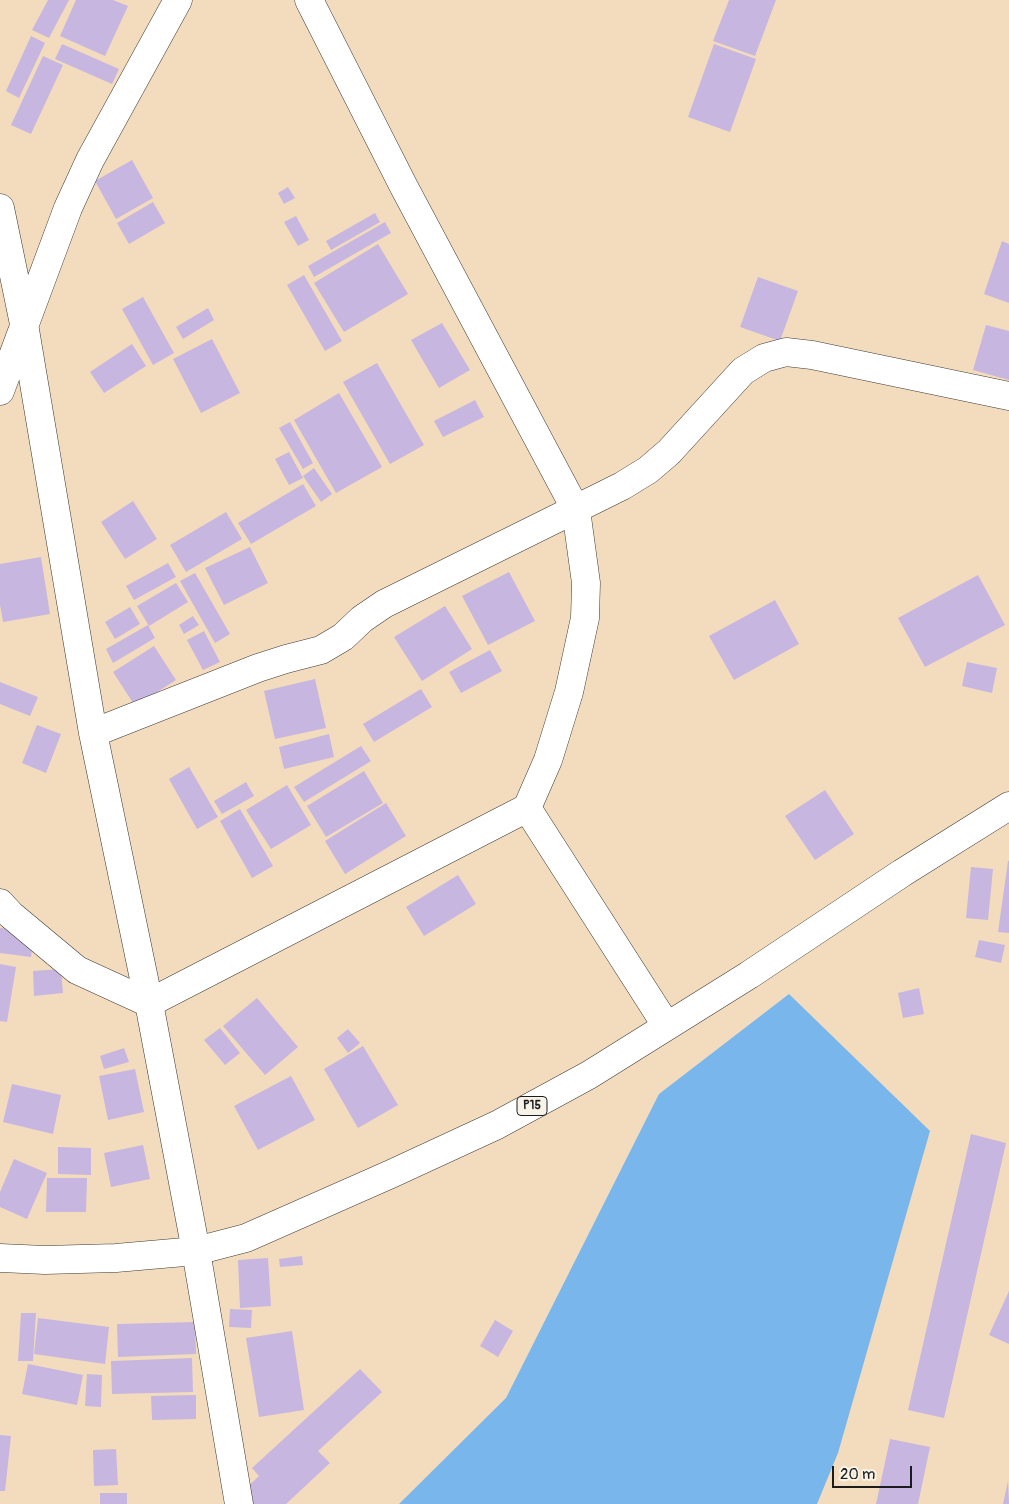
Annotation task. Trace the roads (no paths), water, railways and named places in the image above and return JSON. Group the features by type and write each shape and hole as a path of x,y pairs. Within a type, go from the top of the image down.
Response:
{"street":[{"path":"0,391 68,208 90,160 178,0"},
{"path":"149,1003 527,808 548,760 569,692 585,618 586,583 576,510 404,187 309,0"},
{"path":"0,208 24,324 93,733 149,1003 196,1251 240,1504"},
{"path":"93,733 258,668 286,658 321,650 343,637 362,619 384,604 622,486 648,470 669,452 743,370 764,358 786,352 812,355 1009,396"},
{"name":"P15","path":"0,1258 45,1260 116,1258 196,1251 246,1238 286,1221 497,1125 589,1075 666,1025 749,975 902,873 1009,806"},
{"path":"527,808 666,1025"},
{"path":"0,904 77,970 149,1003"}],"water":[{"path":"789,994 930,1131 838,1453 817,1504 399,1504 506,1398 659,1094"}]}
